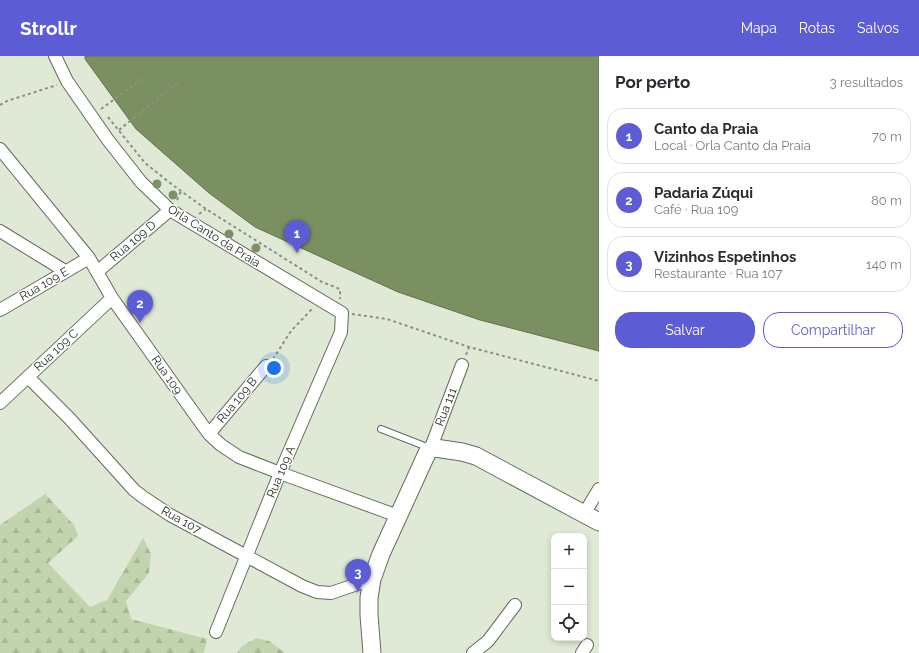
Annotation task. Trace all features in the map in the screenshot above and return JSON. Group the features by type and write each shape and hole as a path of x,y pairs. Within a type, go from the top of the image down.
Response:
{"main road":[{"path":"372,653 369,598 372,579 398,516 428,451 435,448 452,450 476,456 592,518"}],"street":[{"name":"Orla Canto da Praia","path":"55,56 67,81 103,134 141,182 170,210 342,313"},
{"name":"Rua 109","path":"0,149 89,258 112,298 209,434 220,445 239,457 398,516"},
{"name":"Rua 109 D","path":"97,272 170,210"},
{"path":"0,231 65,272"},
{"name":"Rua 109 E","path":"0,310 89,258"},
{"name":"Rua 109 C","path":"0,403 112,298"},
{"name":"Rua 109 A","path":"216,632 280,473 341,332 342,313"},
{"name":"Rua 111","path":"430,450 462,365"},
{"name":"Rua 109 B","path":"209,434 266,366"},
{"name":"Rua 107","path":"28,377 70,418 125,480 143,497 170,515 302,586 317,592 331,593 372,579"},
{"path":"592,518 599,490"},
{"path":"473,653 488,641 515,605"}],"lane":[{"path":"381,430 422,445 430,450"}],"path":[{"path":"101,109 142,79"},
{"path":"118,131 180,80"},
{"path":"0,105 7,101 67,81"},
{"path":"97,104 145,163 174,186 206,209 322,282 340,289 342,313 387,319 469,346 599,381"},
{"path":"266,366 270,364 291,331 320,300"}],"green space":[{"path":"45,494 74,525 78,536 48,563 90,607 107,600 143,538 151,554 149,573 126,601 131,619 207,639 204,653 0,653 0,525"},
{"path":"256,638 269,641 285,653 237,653 242,646"}],"shaded area":[{"path":"85,56 599,56 599,351 480,320 398,292 255,227 209,193 136,129 85,59"}],"place":[{"name":"Canto da Praia","path":"297,253"},
{"name":"Padaria Zúqui","path":"140,323"},
{"name":"Vizinhos Espetinhos","path":"358,592"}]}
